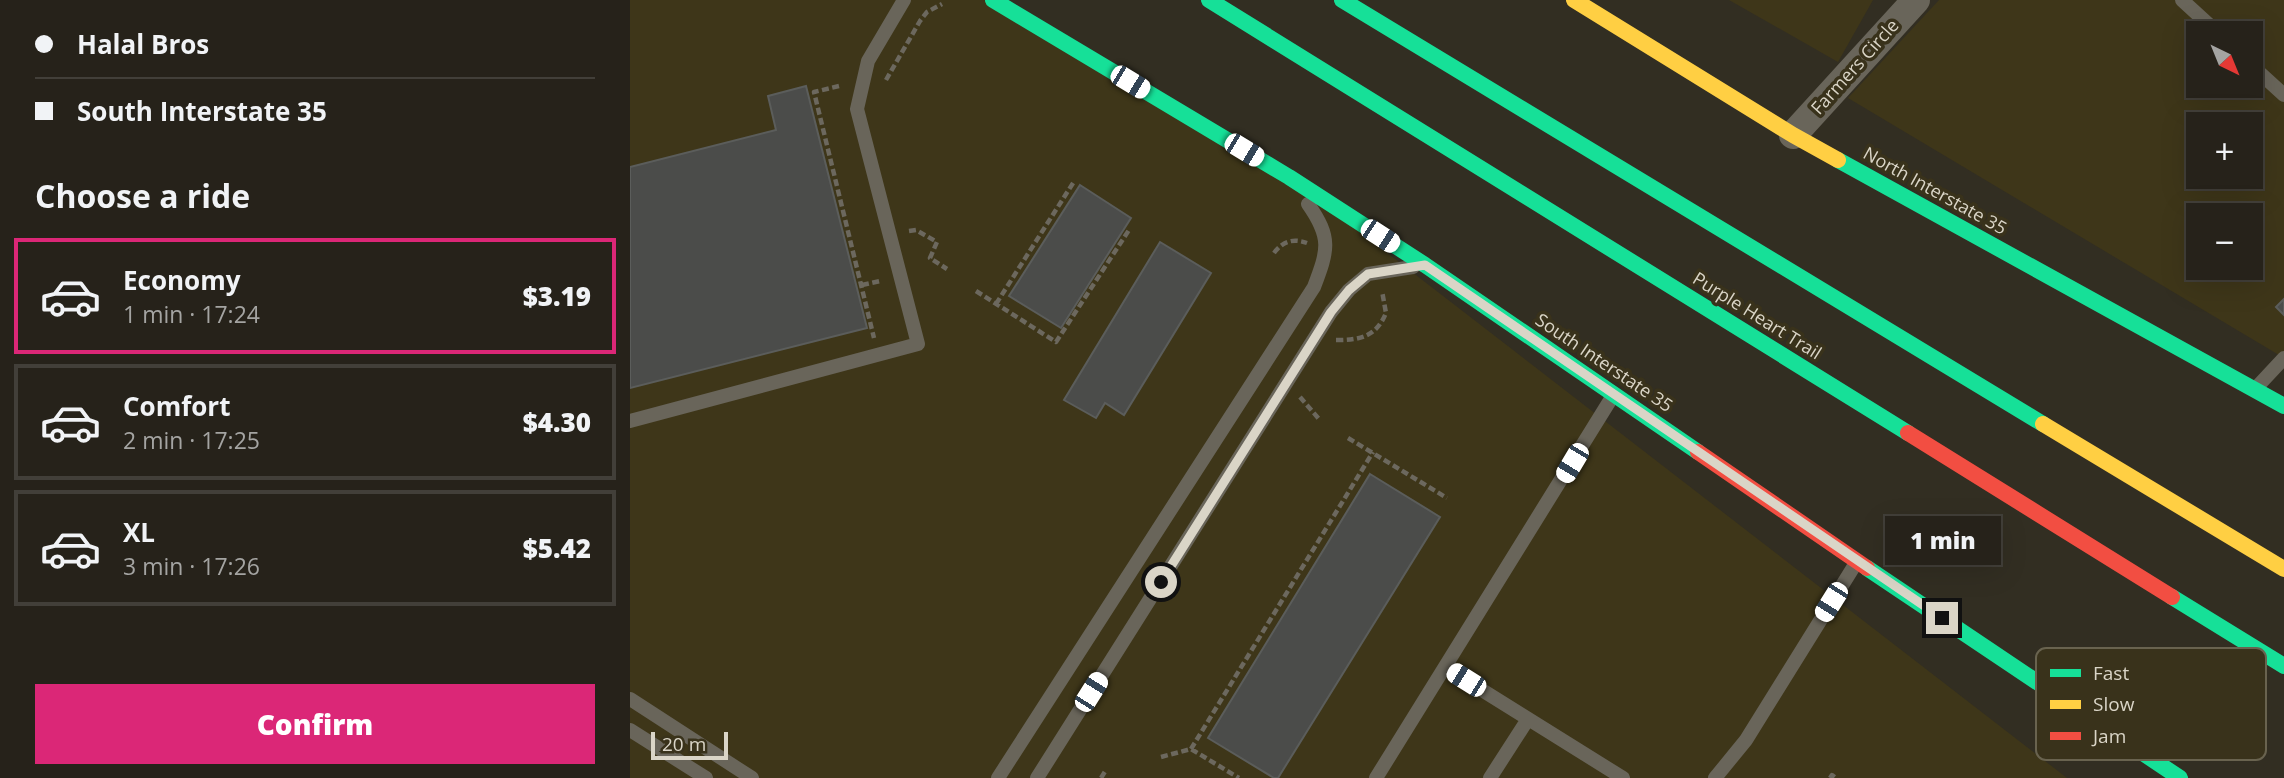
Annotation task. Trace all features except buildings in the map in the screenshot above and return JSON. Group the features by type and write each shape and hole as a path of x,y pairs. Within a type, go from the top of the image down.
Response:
{"main road":[{"name":"South Interstate 35","path":"993,0 1289,177 1425,265 2036,681"},
{"name":"Purple Heart Trail","path":"1209,0 2255,648"},
{"path":"1342,0 2284,569"},
{"path":"1354,0 1406,39"},
{"name":"North Interstate 35","path":"1574,0 1793,135 2284,405"},
{"name":"Purple Heart Trail","path":"2266,655 2284,666"},
{"name":"South Interstate 35","path":"2153,760 2180,778"}],"street":[{"name":"Farmers Circle","path":"1793,135 1916,0"}],"lane":[{"path":"630,421 918,344 857,109 868,61 904,0"},
{"path":"2182,0 2205,21"},
{"path":"2263,76 2284,95"},
{"path":"998,778 1314,287 1326,254 1322,225 1289,177"},
{"path":"1037,778 1331,312 1349,290 1368,274 1425,265"},
{"path":"2255,389 2284,358"},
{"path":"1376,778 1615,393"},
{"path":"1715,778 1746,740 1857,561"},
{"path":"1445,667 1623,778"},
{"path":"630,699 752,778"},
{"path":"1490,778 1528,719"},
{"path":"630,730 706,778"}],"path":[{"path":"885,81 920,21 927,12 942,4"},
{"path":"839,86 814,92 874,338 863,341"},
{"path":"996,304 1075,180"},
{"path":"909,231 916,230 937,242 930,258 947,269"},
{"path":"976,291 1056,342 1129,230"},
{"path":"1274,253 1281,245 1296,239 1314,246"},
{"path":"862,285 880,281"},
{"path":"1335,340 1357,340 1374,332 1386,313 1384,294 1378,286"},
{"path":"1348,438 1447,498"},
{"path":"1161,757 1191,749 1373,452"},
{"path":"1191,749 1239,778"},
{"path":"1101,778 1106,770"},
{"path":"1830,778 1832,775 1836,778"}],"shaded area":[{"path":"630,0 994,0 1289,177 2036,754 2036,760 2044,760 2067,778 630,778"},
{"path":"1729,0 1873,0 1838,62"},
{"path":"1939,0 2284,0 2284,358 1848,98"}],"traffic: fast":[{"path":"993,0 1289,177 1425,265 1698,452"},
{"path":"1209,0 1908,433"},
{"path":"1342,0 2043,424"},
{"path":"1838,160 2284,406"},
{"path":"1867,568 2036,681"},
{"path":"2172,597 2255,648"},
{"path":"2266,655 2284,666"},
{"path":"2153,760 2180,778"}],"traffic: slow":[{"path":"1574,0 1838,160"},
{"path":"2043,424 2284,569"}],"traffic: jam":[{"path":"1908,433 2172,597"},
{"path":"1698,452 1867,568"}],"route":[{"path":"1161,582 1331,312 1349,290 1368,274 1425,265 1942,618"}]}
